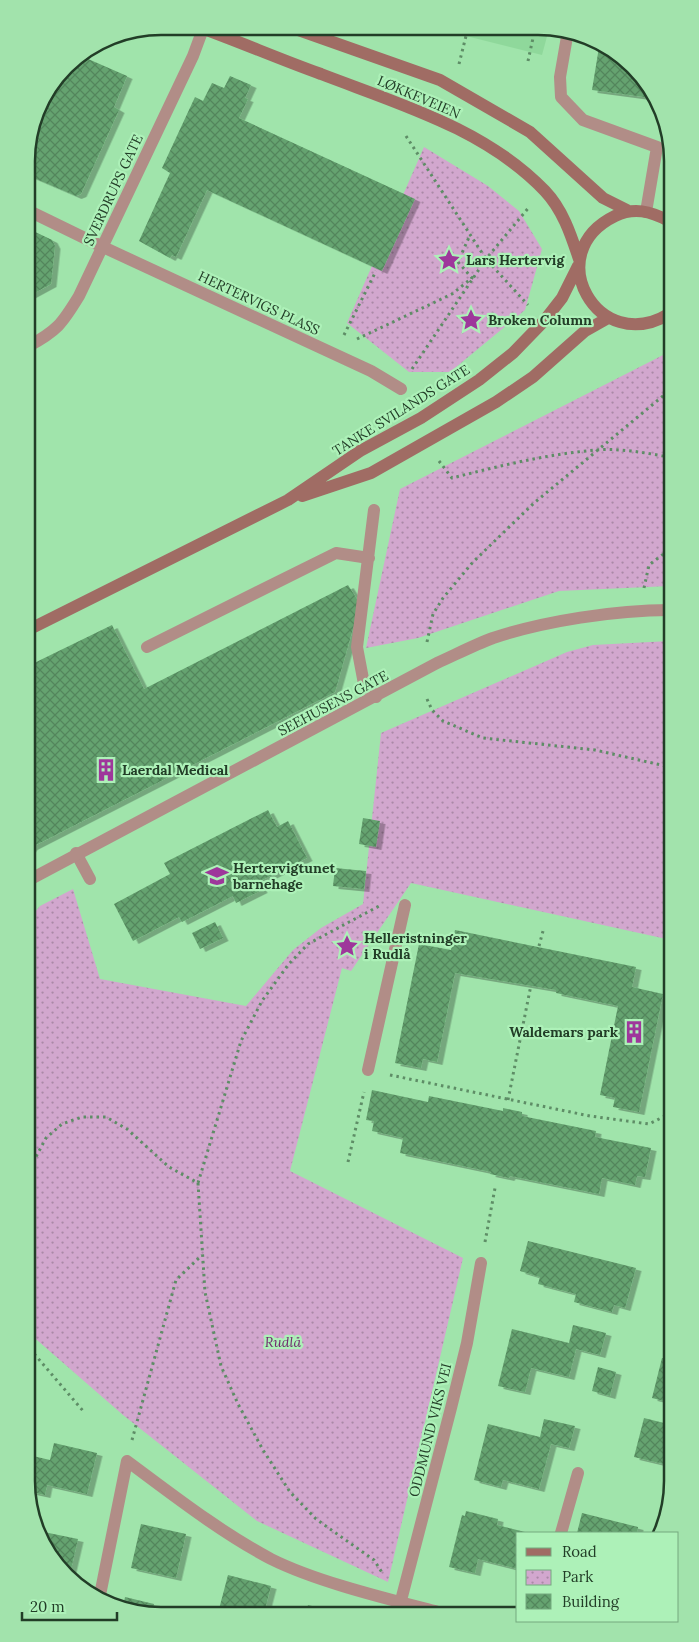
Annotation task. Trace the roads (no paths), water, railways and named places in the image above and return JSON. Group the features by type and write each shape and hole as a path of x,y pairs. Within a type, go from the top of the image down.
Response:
{"main road":[{"name":"LØKKEVEIEN","path":"218,35 417,111 479,141 521,169 547,192 568,226 579,262 582,287 592,305 608,318"},
{"name":"LØKKEVEIEN","path":"313,35 440,80 530,132 603,198 627,210"},
{"path":"627,210 646,212 664,219"},
{"name":"TANKE SVILANDS GATE","path":"35,626 288,500 360,451 421,418 486,375 512,353 544,321 562,298 579,262 586,239 600,223 627,210"},
{"path":"608,318 628,324 649,323 664,316"},
{"name":"TANKE SVILANDS GATE","path":"288,500 371,472 496,402 532,376 585,331 608,318"}],"street":[{"name":"SVERDRUPS GATE","path":"35,343 49,335 62,324 103,247 193,56 198,35"},
{"path":"567,38 560,77 561,97 583,120 663,147 646,212"},
{"name":"HERTERVIGS PLASS","path":"35,214 371,371 401,389"},
{"path":"374,510 356,647 364,684 376,697"},
{"path":"147,647 336,553 369,558"},
{"name":"SEEHUSENS GATE","path":"35,877 76,853 376,697 437,663 493,638 552,624 606,615 640,610 664,610"},
{"path":"76,853 90,879"},
{"path":"368,1070 405,906"},
{"name":"ODDMUND VIKS VEI","path":"399,1607 415,1553 454,1399 467,1343 481,1263"},
{"path":"101,1591 126,1461 240,1540 272,1559 399,1607"},
{"path":"561,1532 578,1473"}],"place":[{"name":"Lars Hertervig","path":"449,260"},
{"name":"Broken Column","path":"471,320"},
{"name":"Laerdal Medical","path":"106,770"},
{"name":"Hertervigtunet barnehage","path":"217,876"},
{"name":"Helleristninger i Rudlå","path":"347,946"},
{"name":"Waldemars park","path":"634,1032"}],"park label":[{"name":"Rudlå","path":"283,1342"}]}
